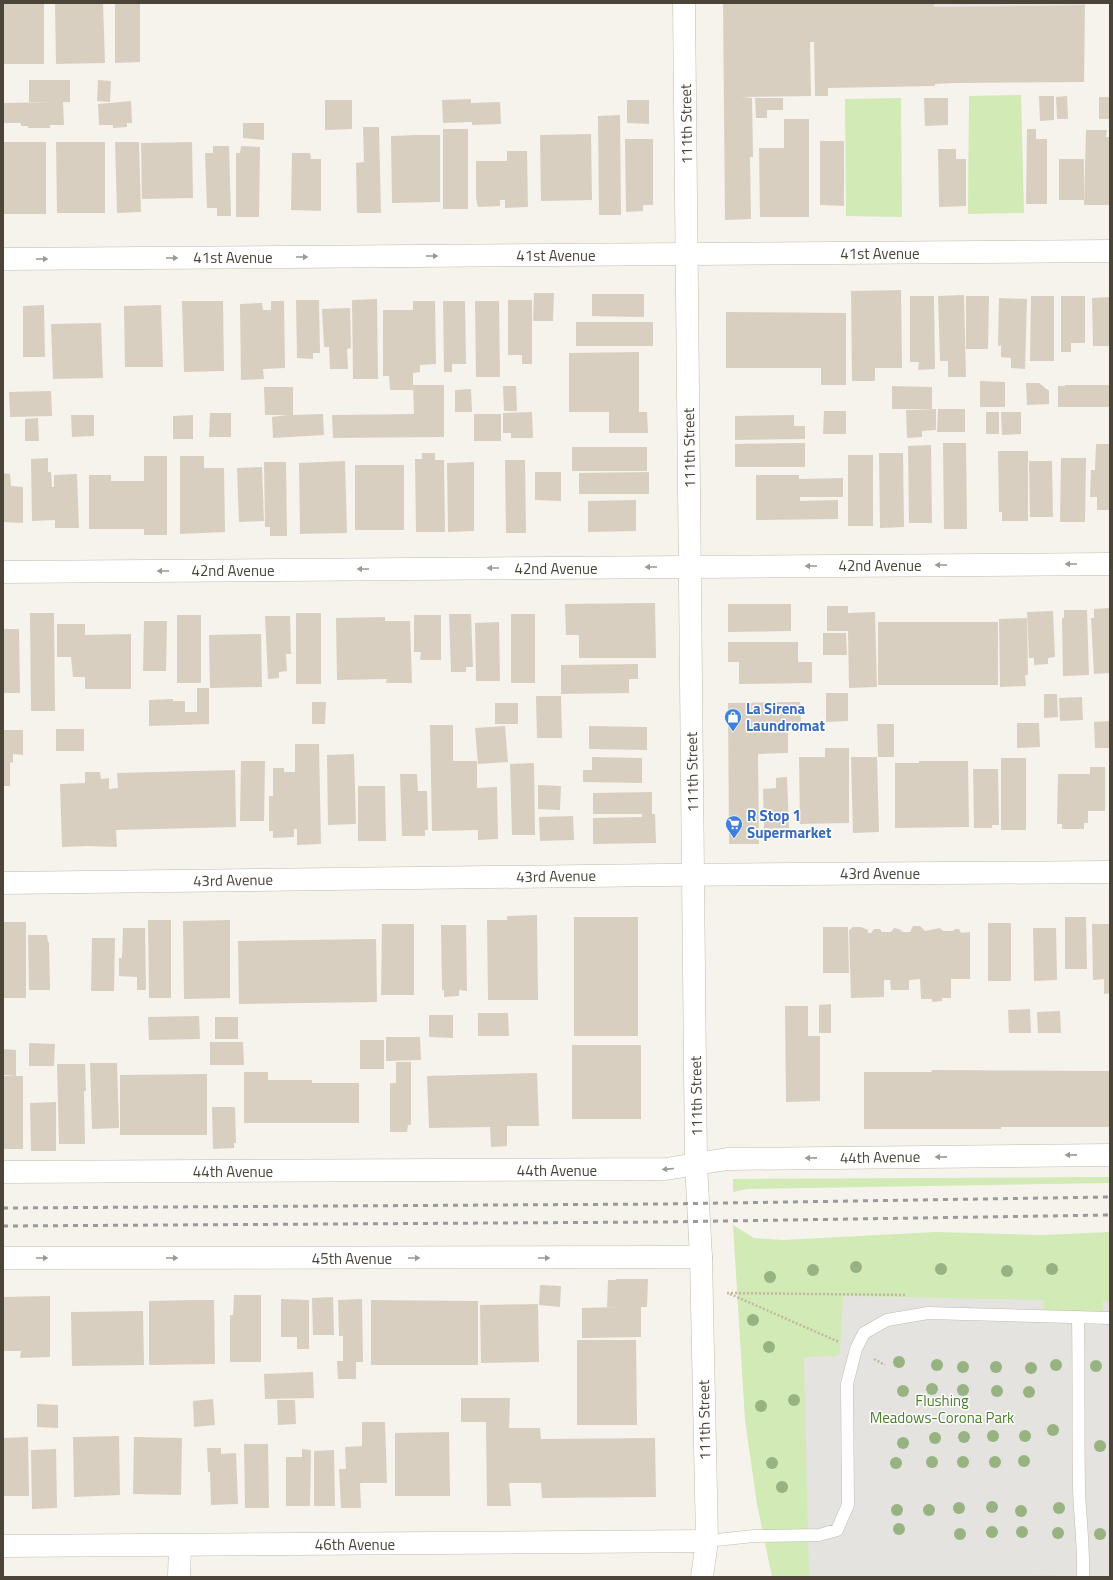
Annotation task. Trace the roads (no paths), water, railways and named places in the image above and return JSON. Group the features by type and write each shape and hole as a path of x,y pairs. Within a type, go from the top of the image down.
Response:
{"street":[{"name":"111th Street","path":"684,3 696,1165 701,1257 707,1542 702,1577"},
{"name":"41st Avenue","path":"3,259 1110,251"},
{"name":"42nd Avenue","path":"3,572 1110,564"},
{"name":"43rd Avenue","path":"3,883 1110,872"},
{"name":"44th Avenue","path":"3,1172 658,1169 696,1165 727,1159 1110,1154"},
{"name":"45th Avenue","path":"3,1258 701,1257"},
{"name":"111th Street","path":"707,1542 718,1577"},
{"name":"46th Avenue","path":"3,1546 707,1542"},
{"path":"179,1577 180,1545"}],"lane":[{"path":"707,1542 754,1536 819,1535 836,1530 848,1505 847,1384 856,1349 864,1333 888,1320 928,1313 1110,1318"},
{"path":"1078,1317 1079,1480 1084,1553 1083,1577"}],"railway":[{"path":"3,1208 660,1204 1110,1197"},
{"path":"3,1226 660,1222 1110,1215"}],"place":[{"name":"La Sirena Laundromat","path":"733,732"},
{"name":"R Stop 1 Supermarket","path":"734,839"}],"park label":[{"name":"Flushing Meadows-Corona Park","path":"942,1408"}]}
